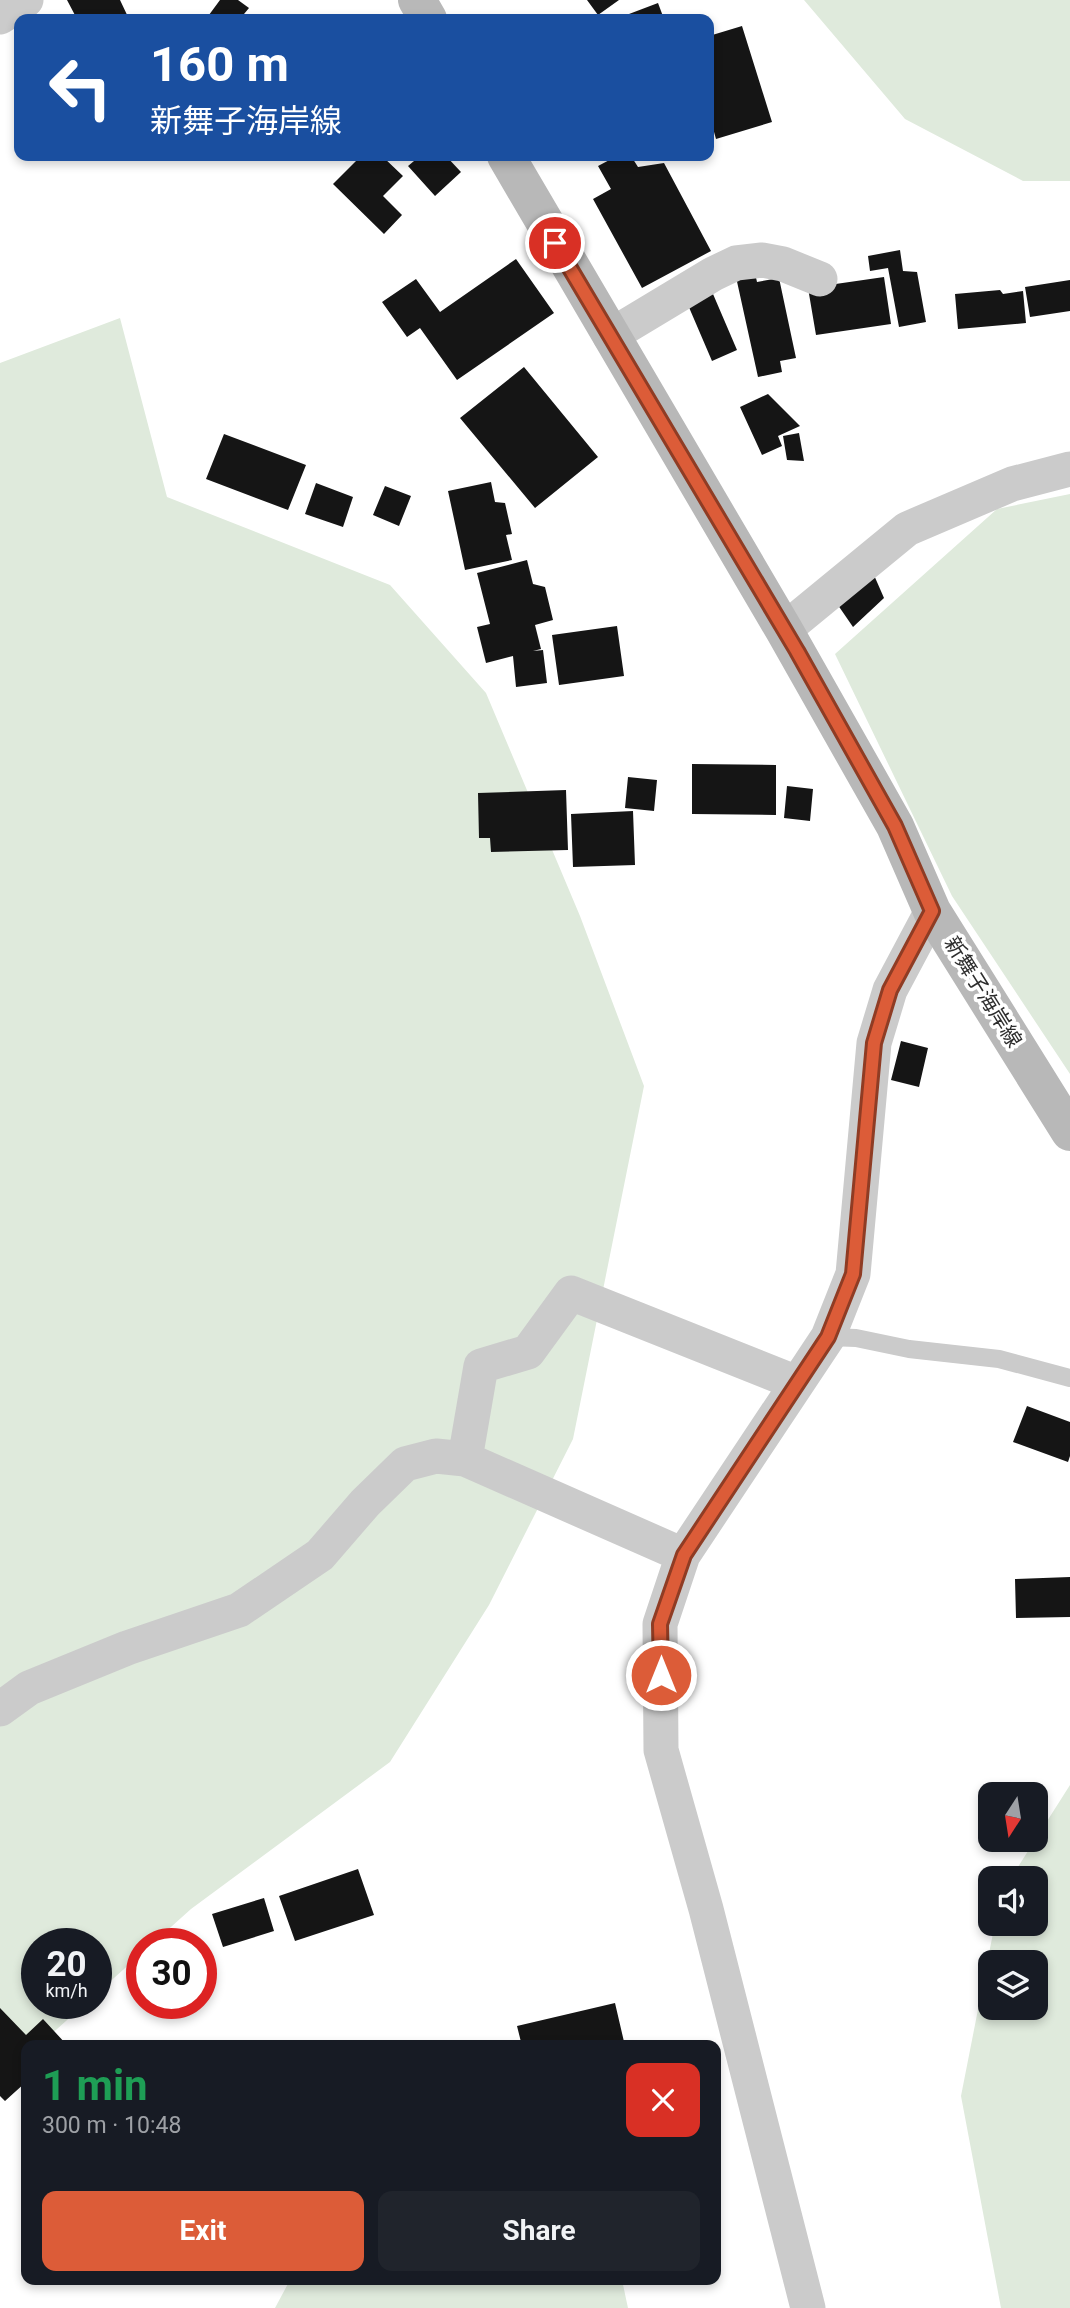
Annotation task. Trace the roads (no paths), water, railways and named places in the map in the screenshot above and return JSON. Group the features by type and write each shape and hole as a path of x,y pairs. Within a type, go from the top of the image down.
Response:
{"main road":[{"name":"新舞子海岸線","path":"509,161 784,630 895,826 932,911 1070,1132"}],"street":[{"path":"0,17 26,0"},
{"path":"610,336 712,274 736,263 762,260 783,264 820,279"},
{"path":"784,630 907,529 1012,484 1070,469"},
{"path":"808,2308 706,1909 661,1751 660,1624 684,1555 828,1337 853,1274 874,1043 890,990 932,911"},
{"path":"465,1459 481,1366 528,1352 571,1293 797,1383"},
{"path":"0,1709 29,1688 127,1648 239,1610 320,1555 365,1503 405,1464 436,1456 465,1459 684,1555"}],"lane":[{"path":"828,1337 856,1338 909,1349 999,1359 1070,1378"}]}
